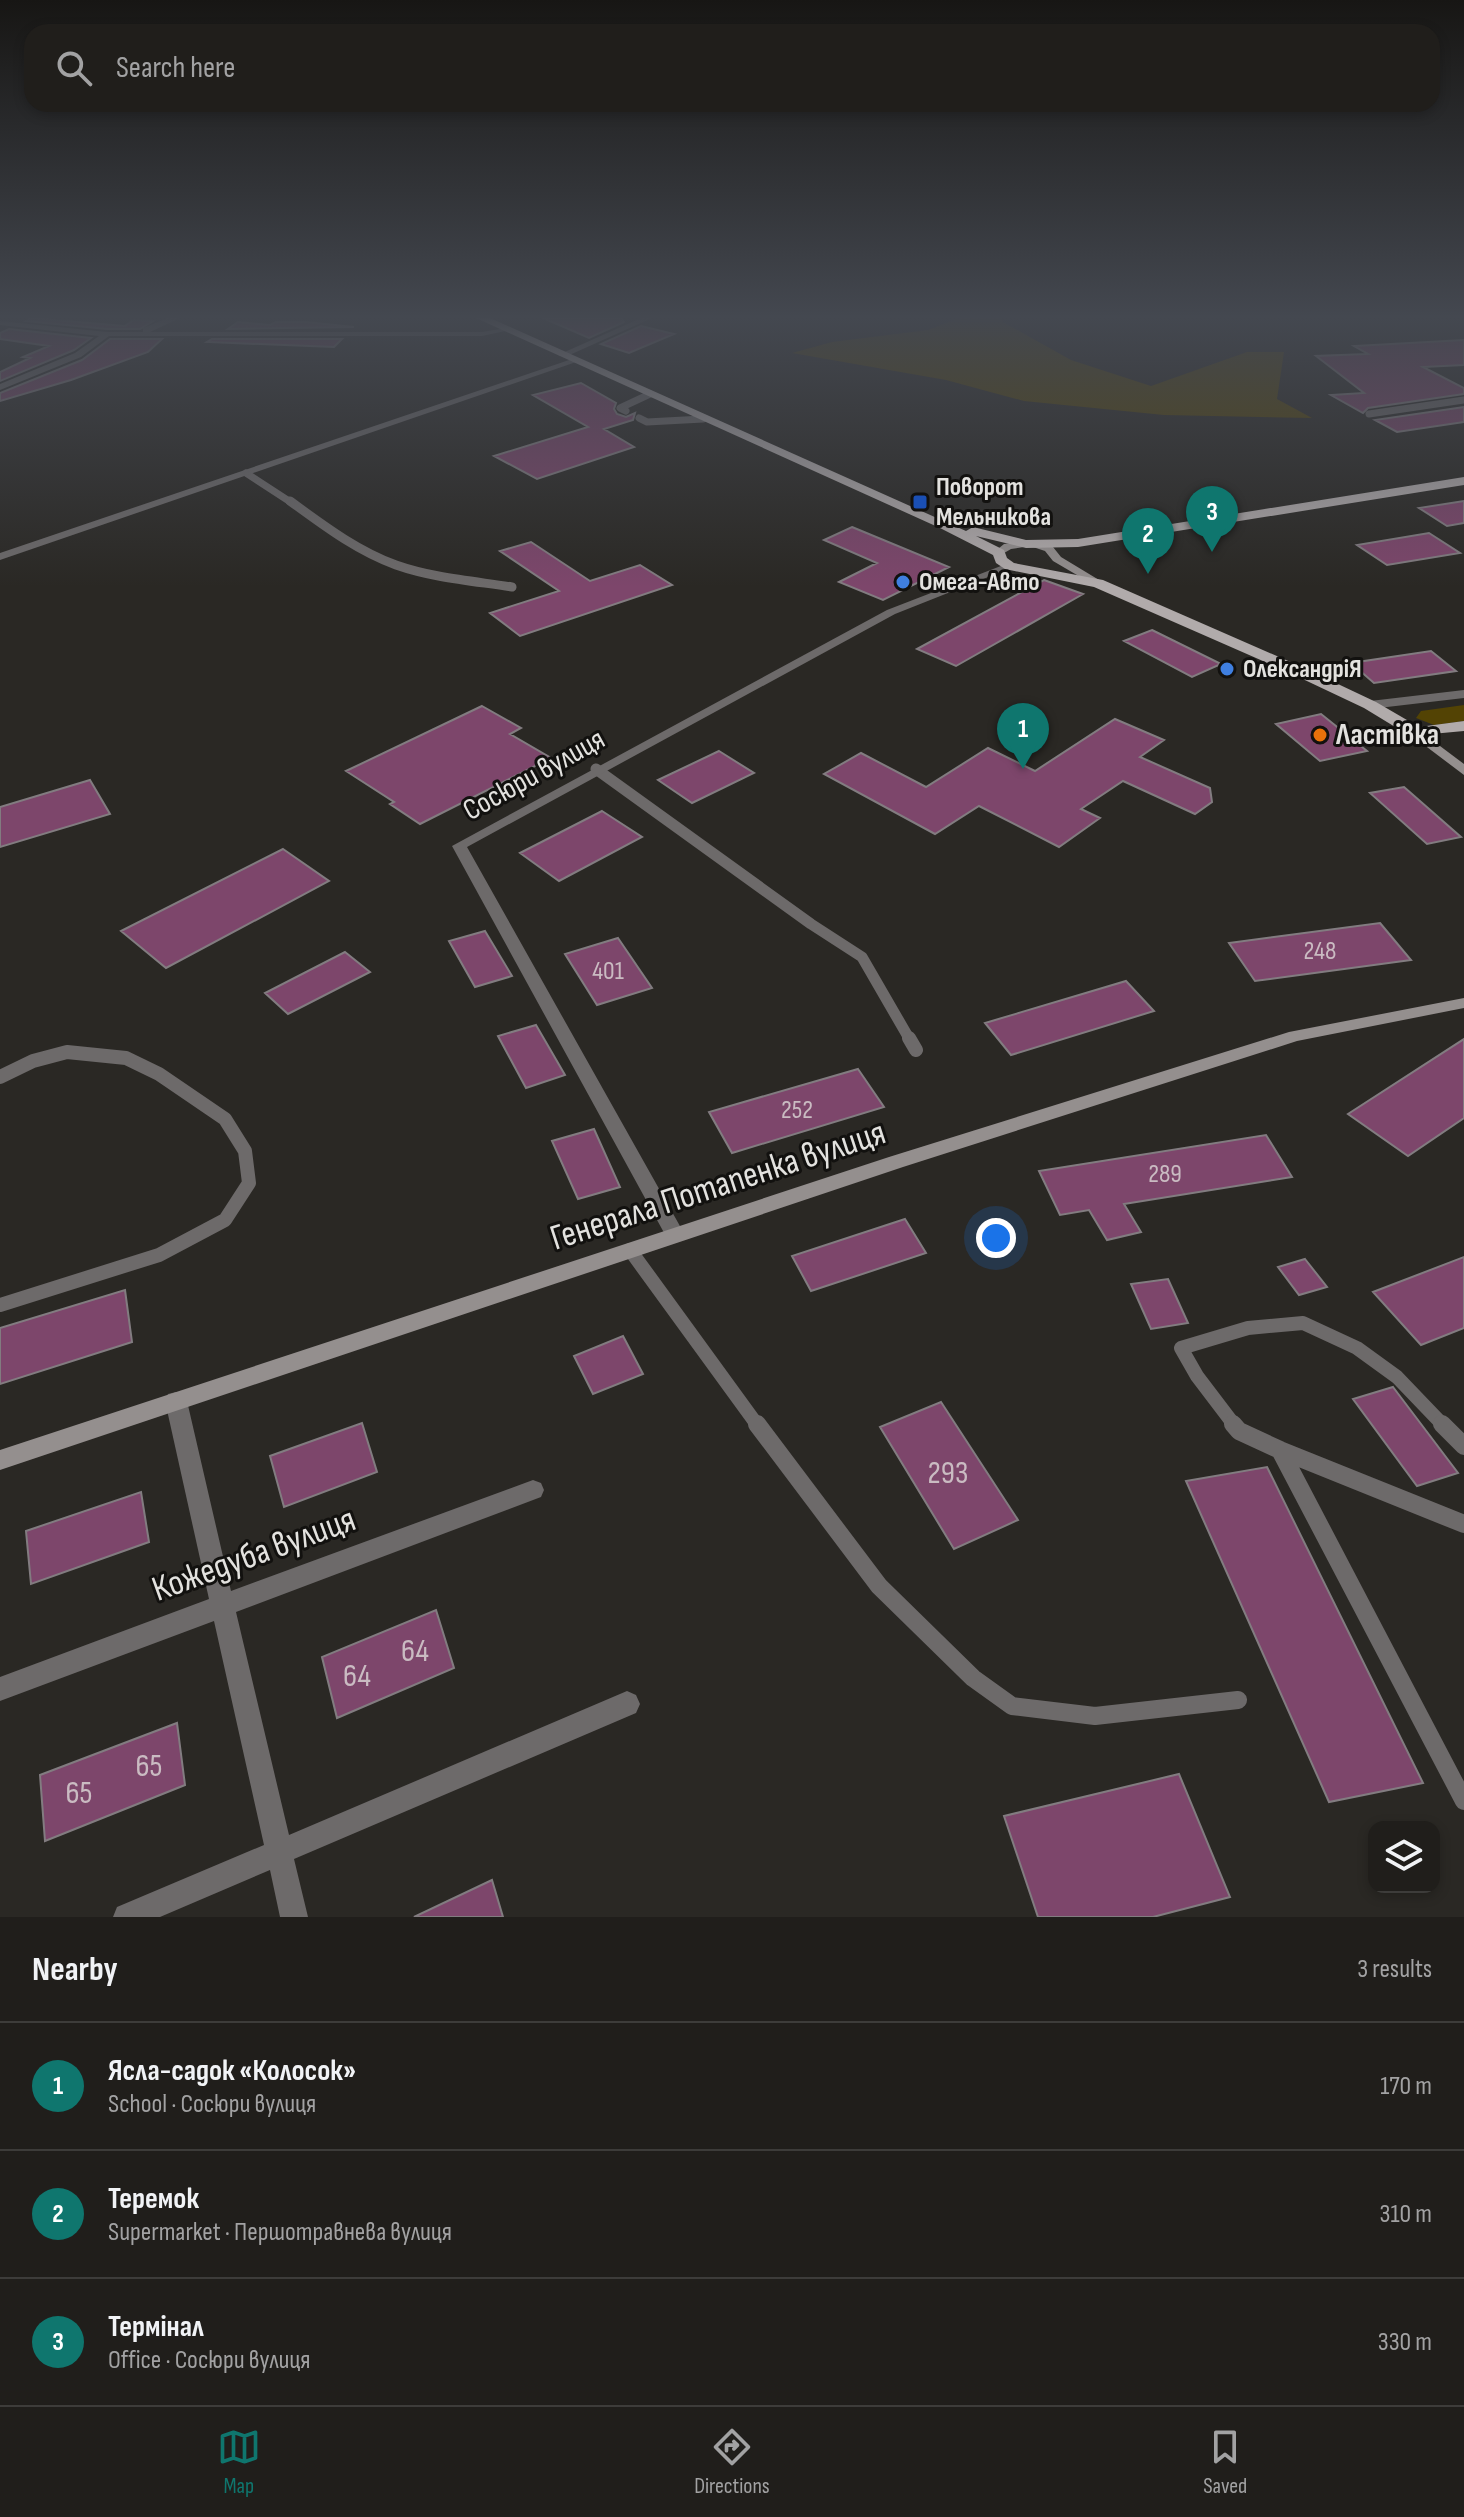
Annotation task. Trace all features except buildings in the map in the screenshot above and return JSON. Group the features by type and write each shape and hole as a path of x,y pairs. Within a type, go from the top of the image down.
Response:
{"main road":[{"path":"679,407 945,525 999,553 1001,560 1015,567 1098,583"},
{"path":"999,553 1008,546 1133,535 1464,481"},
{"path":"945,525 1054,552 1057,559 1098,583 1370,705 1416,732 1464,771"},
{"path":"1015,567 1044,568 1057,559"},
{"path":"1416,732 1464,726"},
{"name":"Генерала Потапенка вулиця","path":"0,1460 896,1162 1295,1036 1464,1003"}],"street":[{"path":"0,557 439,407"},
{"name":"Сосюри вулиця","path":"675,1235 459,846 596,769 891,612 1015,567"},
{"path":"1370,705 1464,694"},
{"path":"176,1401 221,1605 282,1853 294,1917"},
{"name":"Кожедуба вулиця","path":"0,1689 533,1490"},
{"path":"127,1917 627,1704"}],"lane":[{"path":"621,407 626,411"},
{"path":"1369,414 1413,407"},
{"path":"639,418 647,422 703,419"},
{"path":"246,473 282,493 340,535 379,558 420,573 512,587"},
{"path":"596,769 811,924 862,957 916,1050"},
{"path":"0,1077 33,1061 67,1052 126,1058 159,1074 225,1119 245,1151 249,1183 225,1220 159,1255 0,1305"},
{"path":"630,1250 813,1501 879,1586 973,1678 1012,1706 1095,1716 1238,1700"},
{"path":"1464,1446 1397,1377 1357,1348 1303,1323 1248,1328 1181,1348 1197,1376 1239,1431 1464,1524"},
{"path":"1280,1450 1464,1801"}],"shaded area":[{"path":"1089,407 1293,407 1312,418 1164,415"},
{"path":"1464,705 1464,721 1434,725 1416,718 1421,711"}],"place":[{"name":"Поворот Мельникова","path":"920,502"},
{"name":"Термінал","path":"1212,552"},
{"name":"Теремок","path":"1148,574"},
{"name":"Омега-Авто","path":"903,582"},
{"name":"ОлександріЯ","path":"1227,669"},
{"name":"Ластівка","path":"1320,735"},
{"name":"Ясла-садок «Колосок»","path":"1023,769"}]}
